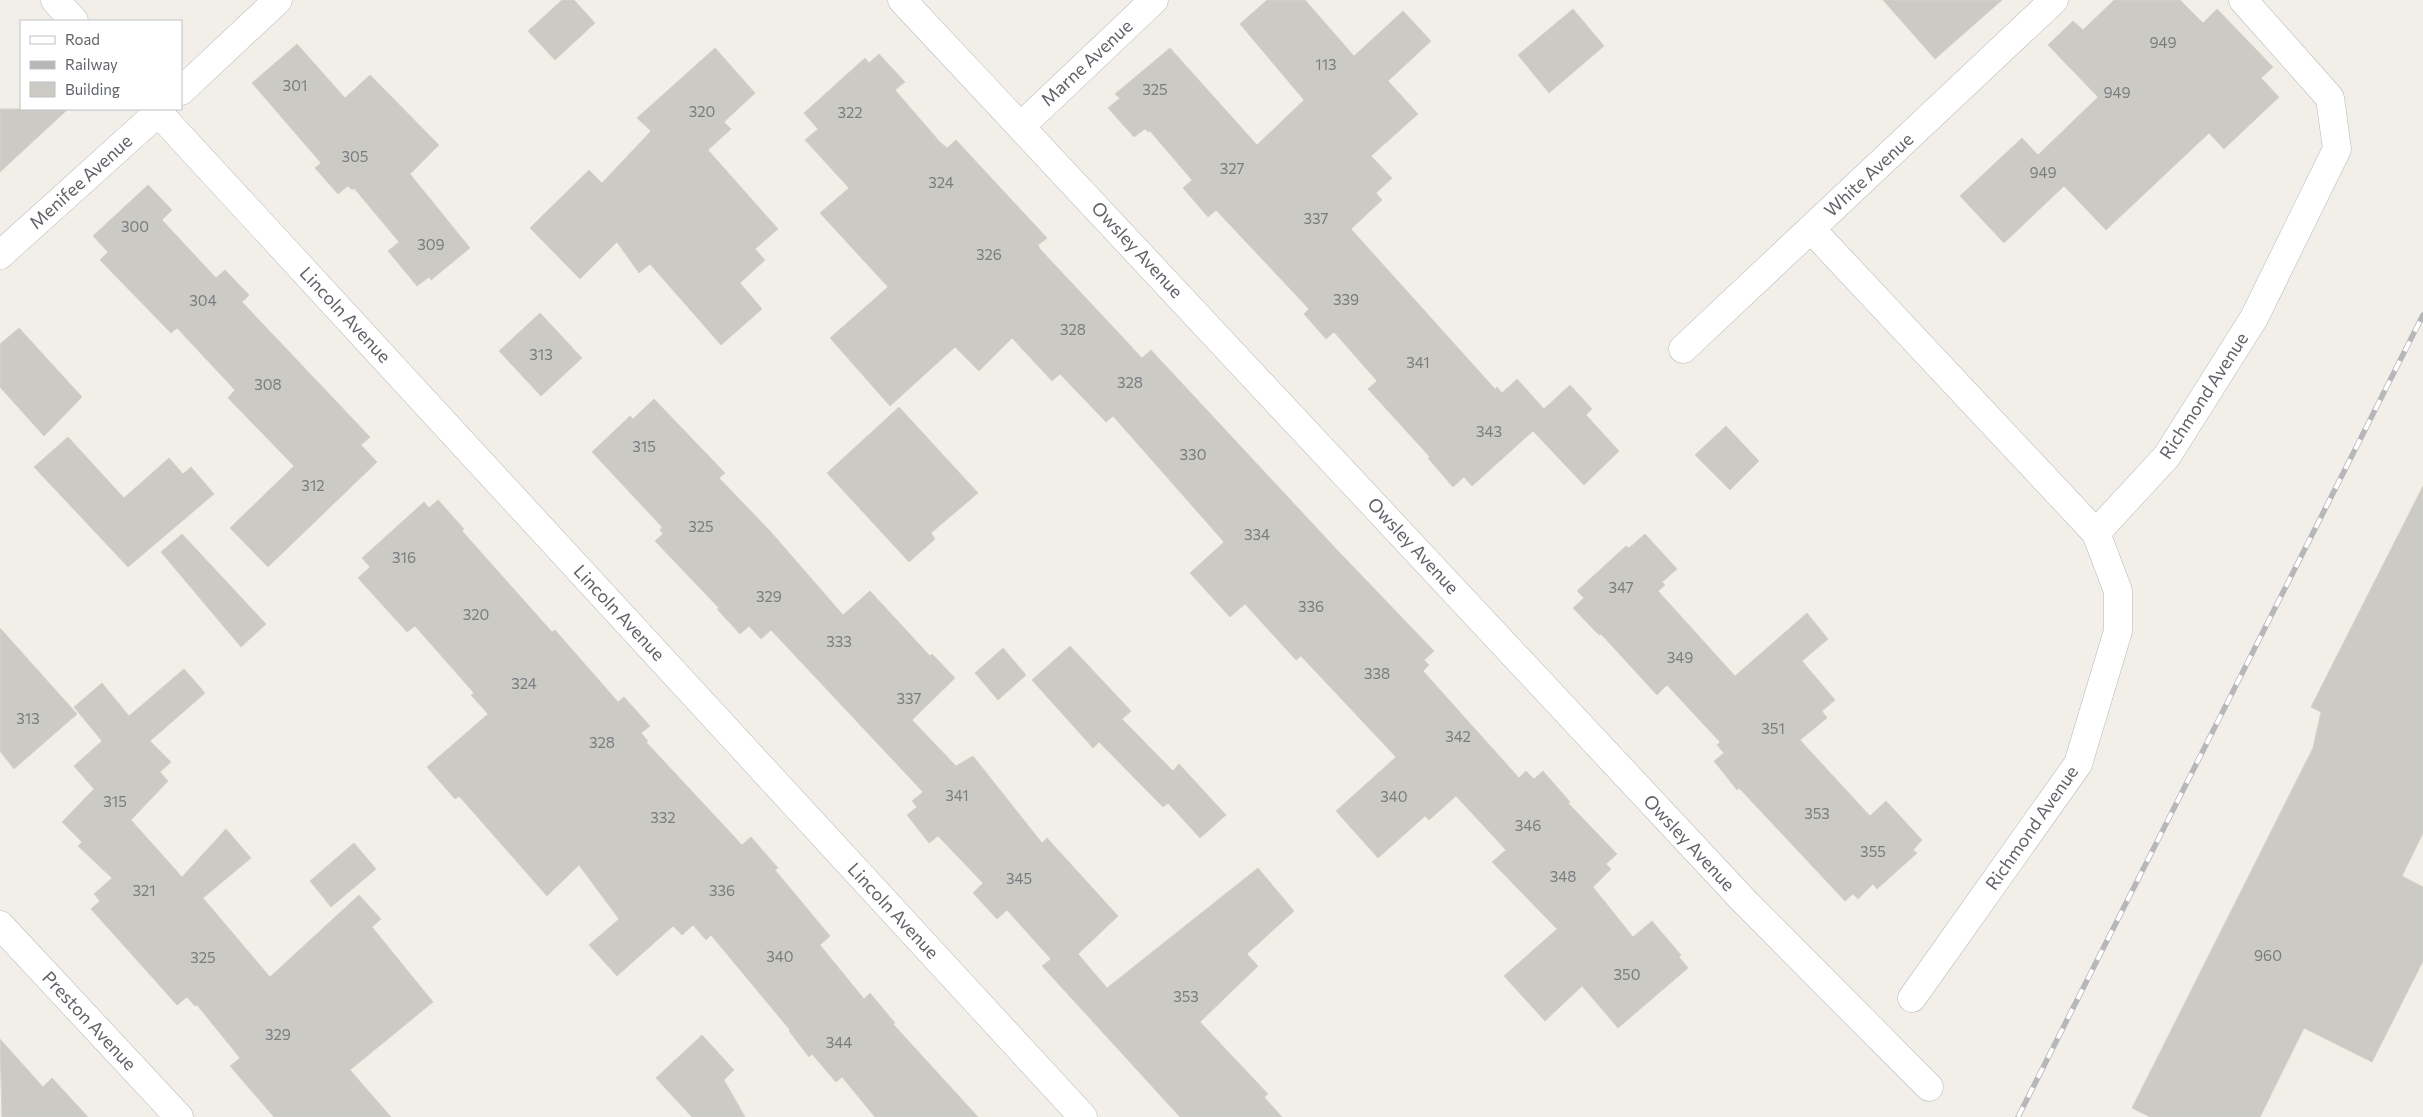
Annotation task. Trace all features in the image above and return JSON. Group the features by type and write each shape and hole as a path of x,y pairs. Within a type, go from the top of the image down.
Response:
{"street":[{"path":"55,0 73,20"},
{"path":"182,90 278,0"},
{"name":"Owsley Avenue","path":"902,0 1745,902 1929,1087"},
{"name":"Marne Avenue","path":"1021,126 1154,0"},
{"name":"White Avenue","path":"1683,350 2054,0"},
{"name":"Richmond Avenue","path":"1912,998 2078,764 2118,631 2118,591 2096,533 2167,456 2254,318 2337,149 2330,98 2243,0"},
{"name":"Menifee Avenue","path":"0,255 159,110"},
{"name":"Lincoln Avenue","path":"159,110 1083,1117"},
{"path":"1811,229 2096,533"},
{"name":"Preston Avenue","path":"0,924 179,1117"}],"building":[{"path":"562,0 574,0 595,23 555,60 528,31"},
{"path":"1267,0 1305,0 1354,56 1403,11 1431,41 1388,81 1418,114 1371,156 1392,178 1376,193 1382,200 1351,229 1495,389 1497,387 1502,393 1517,379 1544,409 1570,385 1592,409 1586,415 1619,451 1584,485 1533,431 1472,486 1464,477 1453,487 1428,458 1430,457 1368,389 1377,381 1334,332 1326,339 1304,314 1309,309 1216,210 1208,217 1183,188 1192,180 1150,131 1148,132 1145,129 1134,137 1108,108 1120,98 1115,94 1170,48 1257,145 1304,100 1240,24"},
{"path":"1883,0 2002,0 1935,59"},
{"path":"2114,0 2180,0 2203,23 2217,9 2273,67 2261,78 2279,97 2224,149 2209,133 2106,230 2064,186 2004,243 1960,196 2022,138 2038,155 2098,97 2048,45 2073,21 2083,30"},
{"path":"1573,9 1604,46 1549,93 1518,55"},
{"path":"297,44 345,98 370,75 439,145 410,174 470,248 431,280 429,277 417,286 388,251 399,242 354,188 352,190 348,186 338,194 315,168 321,163 252,83"},
{"path":"715,48 755,93 724,122 731,129 708,150 778,229 755,249 765,260 740,283 762,309 721,345 650,264 639,273 617,242 580,279 530,228 589,170 602,183 651,131 637,118"},
{"path":"879,54 905,82 895,90 939,141 947,148 956,140 1047,238 1038,245 1040,249 1142,358 1151,350 1434,651 1424,660 1429,665 1423,671 1519,778 1526,771 1534,779 1543,771 1570,802 1568,803 1617,854 1606,864 1611,869 1593,887 1633,937 1652,921 1681,955 1679,957 1688,968 1618,1028 1582,986 1545,1021 1504,976 1557,929 1492,862 1506,850 1456,796 1429,820 1425,816 1378,858 1336,811 1396,757 1301,656 1296,660 1245,604 1230,617 1190,573 1224,542 1113,416 1106,422 1060,374 1052,381 1012,338 979,371 955,347 890,406 830,338 888,287 820,213 849,188 805,140 818,129 804,113 865,58 869,63"},
{"path":"0,109 67,110 0,172"},
{"path":"148,185 172,210 162,220 216,278 225,270 249,295 242,302 370,437 361,445 377,462 268,567 230,528 294,466 228,398 235,390 177,328 171,333 100,260 108,252 93,236"},
{"path":"540,313 582,358 541,396 499,351"},
{"path":"19,328 82,397 44,436 0,387 0,344"},
{"path":"654,399 725,473 719,478 770,531 843,615 870,591 930,656 932,654 955,678 912,720 956,766 973,756 1042,843 1047,838 1118,916 1078,954 1107,988 1258,868 1294,911 1247,954 1258,966 1200,1022 1268,1094 1264,1097 1282,1117 1180,1117 1042,966 1051,959 1007,910 997,919 973,893 983,883 938,836 929,843 907,815 917,807 912,801 923,792 771,630 761,639 749,626 740,634 717,609 719,608 655,541 663,534 660,530 662,527 592,452 630,416 633,419"},
{"path":"899,407 978,493 931,533 935,539 909,562 827,473"},
{"path":"1726,426 1759,461 1730,490 1695,455"},
{"path":"68,437 124,498 169,458 183,474 191,467 214,494 128,567 34,467"},
{"path":"2423,486 2423,833 2402,876 2423,887 2423,961 2372,1062 2304,1028 2260,1117 2150,1117 2132,1108 2313,748 2321,712 2311,707"},
{"path":"438,500 464,529 462,531 552,632 555,630 618,702 624,697 650,726 641,733 648,741 646,742 742,845 751,837 778,868 775,870 830,936 820,945 864,999 870,993 895,1023 893,1024 978,1117 875,1117 842,1077 836,1082 812,1054 809,1057 790,1030 711,935 706,940 693,925 682,935 673,926 617,976 589,945 619,919 579,865 547,896 459,796 455,799 427,767 488,714 471,695 474,693 415,626 407,632 358,578 370,567 362,558 424,502 429,508"},
{"path":"182,534 266,624 241,647 161,552"},
{"path":"1645,534 1677,569 1662,582 1665,585 1658,591 1735,676 1807,613 1828,639 1802,661 1835,700 1822,711 1827,718 1800,740 1870,816 1886,801 1922,840 1913,850 1917,853 1877,889 1873,884 1858,899 1853,894 1845,901 1739,788 1737,790 1714,761 1724,753 1717,745 1720,742 1667,685 1657,695 1601,634 1599,635 1573,608 1584,598 1577,591 1626,546 1629,548"},
{"path":"0,628 77,714 14,769 0,751"},
{"path":"1070,646 1131,711 1122,719 1173,771 1179,764 1226,815 1200,838 1168,803 1163,807 1099,742 1093,748 1032,680"},
{"path":"1003,648 1026,675 998,700 975,673"},
{"path":"184,669 205,693 150,741 171,762 160,772 168,781 131,820 182,877 226,829 251,858 203,898 270,977 359,895 381,919 372,927 433,1002 350,1070 391,1117 274,1117 230,1066 240,1058 197,1005 195,1006 187,997 177,1005 91,909 100,901 94,894 112,878 78,846 82,842 62,822 94,789 74,766 102,741 74,707 102,683 129,716"},
{"path":"354,843 376,869 331,907 310,881"},
{"path":"702,1035 734,1070 724,1080 745,1117 692,1117 656,1078"},
{"path":"0,1039 43,1087 52,1078 88,1117 2,1117"}],"railway":[{"path":"2018,1117 2423,315"}]}
